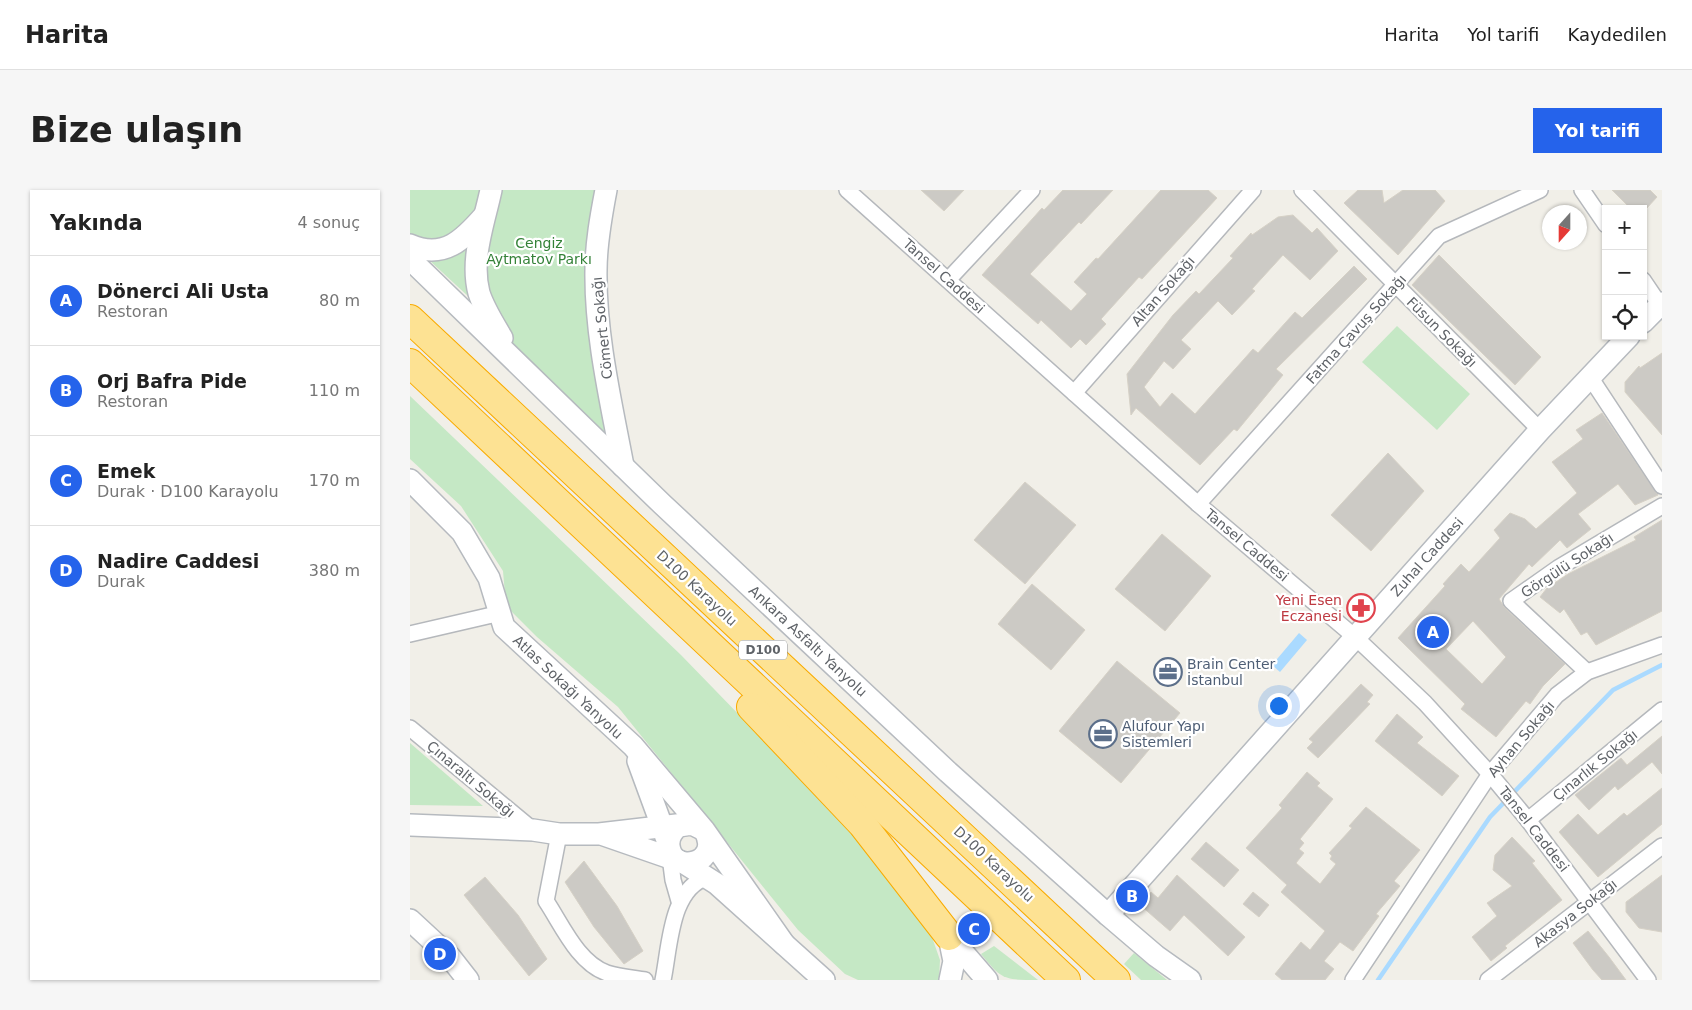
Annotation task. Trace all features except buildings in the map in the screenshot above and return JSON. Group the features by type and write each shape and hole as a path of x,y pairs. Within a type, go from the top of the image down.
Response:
{"highway":[{"name":"D100 Karayolu","path":"410,319 1116,980"},
{"name":"D100","path":"410,363 1066,980"},
{"path":"637,576 745,702 862,824 949,936"}],"main road":[{"path":"492,190 478,247 477,283 489,316 514,360"},
{"name":"Cömert Sokağı","path":"606,190 598,243 596,296 603,360 623,466"},
{"path":"410,245 435,249 458,243 486,212"},
{"name":"Ankara Asfaltı Yanyolu","path":"410,259 623,466 948,772 1108,915 1156,956 1190,980"},
{"path":"1647,318 1661,305"},
{"name":"Zuhal Caddesi","path":"1108,915 1540,430 1626,340"},
{"path":"410,480 462,532 490,578 498,621"},
{"name":"Atlas Sokağı Yanyolu","path":"498,621 633,746 784,944"},
{"name":"Atlas Sokağı Yanyolu","path":"633,746 673,850"},
{"path":"410,825 533,830 559,834 599,834 673,850 697,862 706,854 709,842 695,827 673,850"},
{"path":"599,834 673,850 708,877 824,980"},
{"path":"410,920 450,957 468,980"},
{"path":"949,936 954,961 950,980"},
{"path":"949,936 987,980"}],"street":[{"name":"Tansel Caddesi","path":"847,190 1198,504 1354,637 1425,703 1490,774 1528,820 1648,980"},
{"path":"948,280 1032,190"},
{"name":"Altan Sokağı","path":"1074,393 1252,190"},
{"name":"Füsun Sokağı","path":"1302,190 1540,430"},
{"name":"Fatma Çavuş Sokağı","path":"1198,504 1438,236 1540,190"},
{"path":"1582,190 1602,219"},
{"path":"1647,286 1661,305"},
{"path":"1590,377 1662,486"},
{"name":"Görgülü Sokağı","path":"1587,672 1511,601 1558,568 1662,506"},
{"path":"410,634 498,621"},
{"name":"Ayhan Sokağı","path":"1353,980 1490,774 1557,695 1587,672 1662,645"},
{"name":"Çınarlık Sokağı","path":"1528,820 1662,710"},
{"name":"Çınaraltı Sokağı","path":"410,728 533,830"},
{"path":"559,834 546,901 580,952 594,967 608,974 646,980"},
{"name":"Akasya Sokağı","path":"1488,980 1662,846"},
{"path":"673,850 673,880 679,901"},
{"path":"664,980 679,901 690,886 708,877"}],"green space":[{"path":"410,190 484,190 472,218 467,224 435,245 410,237"},
{"name":"Cengiz Aytmatov Parkı","path":"498,190 606,190 600,230 623,466 514,360 479,281"},
{"path":"469,248 470,298 428,259 451,257"},
{"path":"1397,326 1470,394 1437,430 1362,362"},
{"path":"410,396 681,655 878,858 926,920 940,960 939,980 858,980 845,974 798,930 618,707 537,637 506,606 503,571 461,506 410,459"},
{"path":"410,743 483,806 410,805"},
{"path":"994,946 1038,980 1011,979 999,974 981,954"},
{"path":"1134,953 1167,980 1141,980 1124,964"}],"water":[{"path":"1299,633 1307,640 1280,672 1272,665"}],"waterway":[{"path":"1378,980 1490,817 1613,690 1662,665"}],"place":[{"name":"Yeni Esen Eczanesi","path":"1361,608"},
{"name":"Dönerci Ali Usta","path":"1433,632"},
{"name":"Brain Center İstanbul","path":"1168,672"},
{"name":"Alufour Yapı Sistemleri","path":"1103,734"},
{"name":"Orj Bafra Pide","path":"1132,896"},
{"name":"Emek","path":"974,929"},
{"name":"Nadire Caddesi","path":"440,954"}]}
